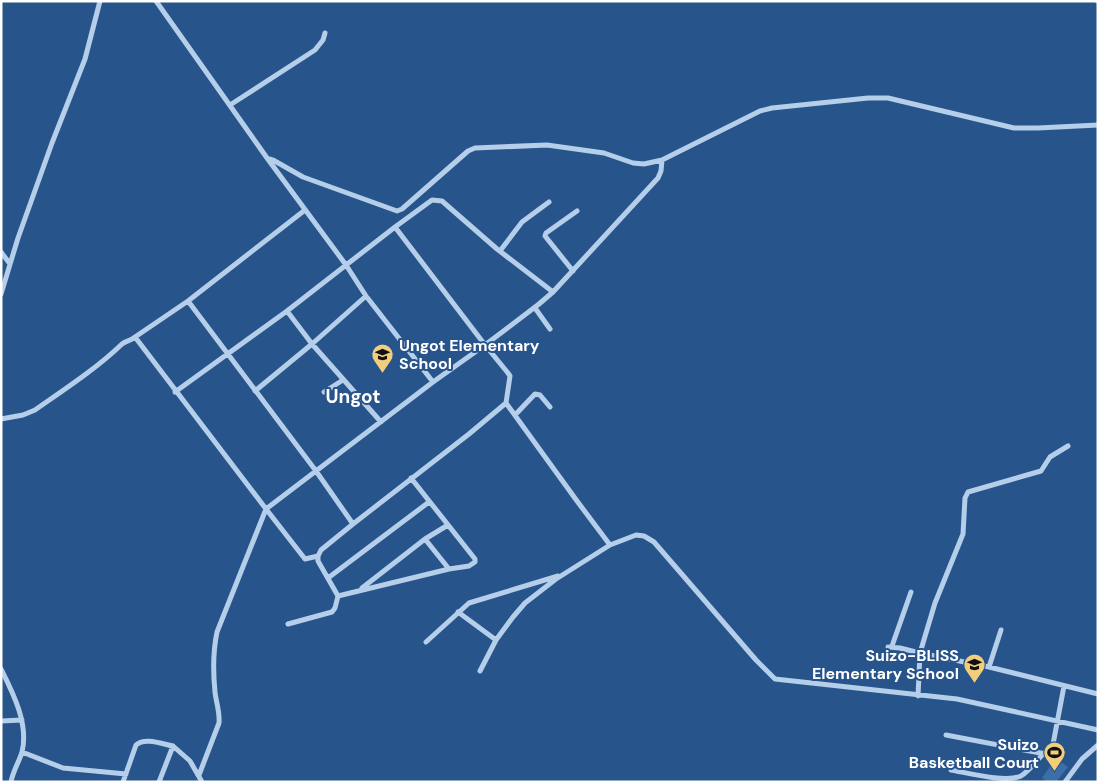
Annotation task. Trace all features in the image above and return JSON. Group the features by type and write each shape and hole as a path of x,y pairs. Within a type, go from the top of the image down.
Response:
{"street":[{"path":"1,294 52,143 85,59 100,1"},
{"path":"156,1 267,158 346,265 366,296 433,382"},
{"path":"230,105 315,50 323,40 325,33"},
{"path":"267,158 303,177 397,211 402,209 468,151 475,148 547,145 604,153 637,164 662,160 760,111 772,108 868,98 888,98 1014,128 1098,124"},
{"path":"199,775 219,723 220,714 214,678 217,632 266,509 433,382 535,308 573,271 658,178 662,160"},
{"path":"175,392 287,311 429,201 435,199 442,201 500,251 553,292"},
{"path":"500,251 522,222 549,202"},
{"path":"1,418 23,415 35,410 111,356 124,342 132,340 135,336 188,301 306,210"},
{"path":"573,271 545,236 546,233 576,211"},
{"path":"288,624 332,612 335,608 338,596 318,561 318,556 322,550 506,403 510,376 395,227"},
{"path":"1,252 10,264"},
{"path":"255,392 366,296"},
{"path":"188,301 316,471 353,524"},
{"path":"535,308 550,329"},
{"path":"287,311 312,344 381,422"},
{"path":"135,336 175,392 305,559 318,556"},
{"path":"324,392 343,380"},
{"path":"515,415 535,394 540,395 550,407"},
{"path":"506,403 610,545"},
{"path":"918,696 920,653 935,603 963,534 966,494 975,489 1041,471 1050,457 1068,446"},
{"path":"338,596 474,564 475,559 412,478"},
{"path":"328,578 429,502"},
{"path":"359,590 448,525"},
{"path":"480,671 496,640 525,603 563,574 610,545 636,535 644,536 654,542 756,660 776,679 972,702 1098,730"},
{"path":"425,540 449,569"},
{"path":"426,642 469,603 563,574"},
{"path":"533,582 538,592"},
{"path":"911,592 890,646 988,667 1098,694"},
{"path":"458,612 496,640"},
{"path":"988,667 1001,630"},
{"path":"1,669 9,684 24,728 22,752 11,782"},
{"path":"946,735 1051,755 1064,686"},
{"path":"1,721 22,720"},
{"path":"123,782 136,745 139,742 149,741 173,746 190,761 202,782"},
{"path":"1065,782 1082,759 1098,745"},
{"path":"159,782 173,746"},
{"path":"22,752 63,768 126,774"},
{"path":"951,770 1004,780 1013,779 1021,776 1044,753"}],"shaded area":[{"name":"Suizo Basketball Court","path":"1056,758 1068,767 1056,782 1048,782 1042,778"}],"waterway":[{"path":"1094,1 1098,4"}],"place":[{"name":"Ungot Elementary School","path":"383,373"},
{"name":"Suizo-BLISS Elementary School","path":"975,683"},
{"name":"Suizo Basketball Court","path":"1055,772"}],"district":[{"name":"Ungot","path":"353,396"}]}
